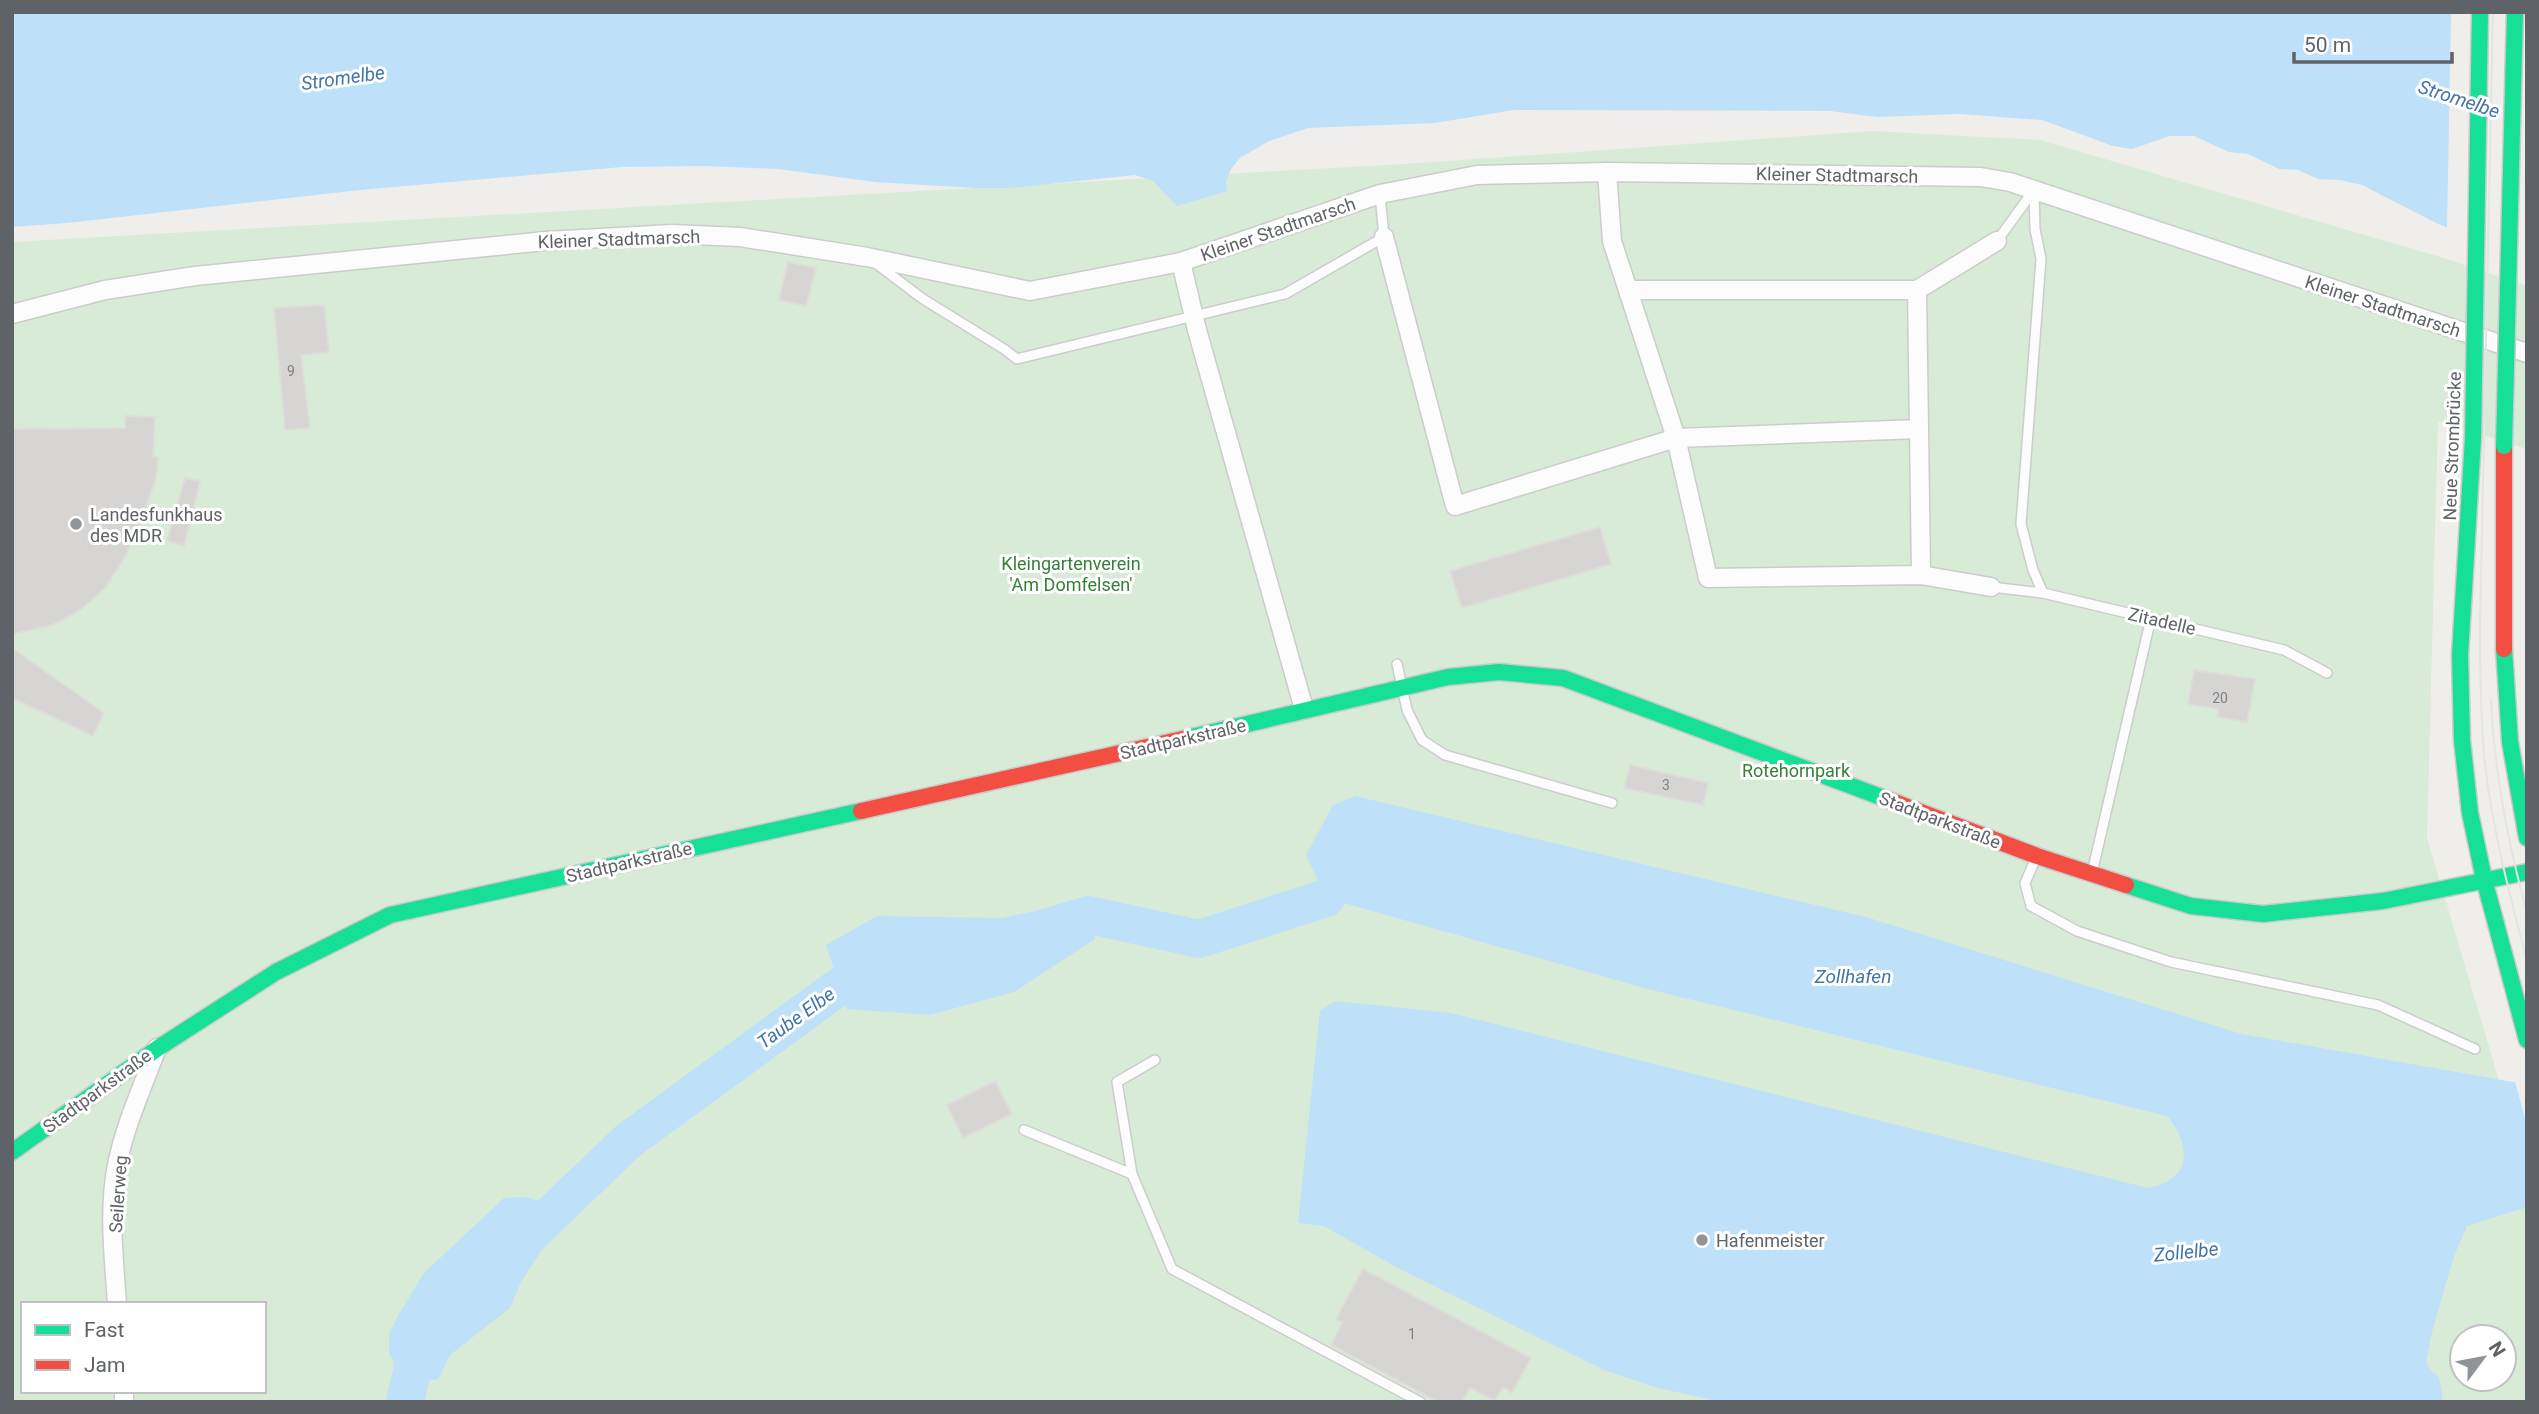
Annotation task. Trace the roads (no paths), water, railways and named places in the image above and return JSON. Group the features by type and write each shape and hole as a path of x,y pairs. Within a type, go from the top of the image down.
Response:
{"street":[{"name":"Neue Strombrücke","path":"2480,12 2473,438 2468,564 2459,654 2461,704 2465,775 2484,879 2527,1040"},
{"path":"2515,12 2503,569 2512,772 2527,838"},
{"path":"1608,172 1612,241 1676,438 1707,578 1921,575 1992,587"},
{"name":"Kleiner Stadtmarsch","path":"12,314 105,290 176,278 547,241 672,234 740,237 867,257 1030,292 1181,262 1381,194 1477,174 1608,172 1981,177 2010,182 2527,353"},
{"path":"1384,237 1455,506 1676,438 1919,429"},
{"path":"1628,290 1917,290 1997,241"},
{"path":"1181,262 1193,317 1304,709"},
{"path":"1917,290 1921,575"},
{"name":"Stadtparkstraße","path":"12,1153 158,1048 276,972 390,915 1142,750 1304,709 1448,677 1499,672 1563,678 2037,856 2191,906 2263,914 2322,909 2383,901 2527,872"},
{"name":"Seilerweg","path":"117,1302 113,1228 116,1167 122,1143 158,1048"}],"lane":[{"path":"1997,241 2034,190"},
{"path":"2034,190 2035,229 2041,259 2021,524 2033,570 2043,593"},
{"path":"867,257 923,299 1017,359 1285,294 1384,237 1381,194"},
{"name":"Zitadelle","path":"1992,587 2043,593 2284,650 2327,673"},
{"path":"2092,875 2151,618"},
{"path":"1397,664 1410,717 1422,740 1446,755 1612,803"},
{"path":"2037,856 2025,883 2031,906 2077,931 2171,962 2378,1005 2475,1049"},
{"path":"1154,1060 1117,1082 1132,1174 1172,1269 1420,1402"},
{"path":"1024,1130 1132,1174"}],"water":[{"name":"Stromelbe","path":"12,12 2527,12 2527,257 2438,224 2362,185 2318,179 2298,170 2279,169 2248,154 2229,152 2194,136 2170,136 2132,149 2113,146 2042,120 1960,114 1877,117 1830,111 1514,110 1435,123 1308,128 1269,141 1240,158 1226,181 1227,191 1177,206 1153,181 1135,175 1010,188 975,188 875,182 778,169 622,167 360,190 12,227"},
{"path":"1355,796 1866,917 2242,1034 2513,1082 2527,1079 2527,1207 2467,1226 2454,1256 2426,1362 2431,1371 2439,1377 2443,1402 1722,1402 1658,1388 1604,1370 1398,1268 1324,1226 1298,1223 1320,1010 1336,1001 1451,1013 2148,1188 2173,1178 2180,1170 2183,1160 2181,1139 2167,1116 1648,989 1326,898 1306,855 1333,805"},
{"path":"1068,905 1089,915 1095,939 1014,992 930,1015 847,1009 826,945 877,916 1001,918"},
{"path":"526,1197 549,1204 558,1225 521,1282 510,1308 450,1355 438,1379 408,1384 389,1354 389,1334 424,1273 504,1198"}],"waterway":[{"name":"Taube Elbe","path":"1038,930 1089,915 1199,939 1326,898"},
{"name":"Taube Elbe","path":"516,1248 629,1140 840,986 889,972"},
{"name":"Taube Elbe","path":"405,1402 416,1354 431,1338"}],"tram line":[{"path":"2493,12 2480,624 2481,705 2491,807 2527,961"},
{"path":"2491,699 2503,807 2527,913"}],"place":[{"name":"Landesfunkhaus des MDR","path":"76,524"},
{"name":"Hafenmeister","path":"1702,1240"}],"park label":[{"name":"Kleingartenverein 'Am Domfelsen'","path":"1071,573"},
{"name":"Rotehornpark","path":"1796,770"}],"water label":[{"name":"Zollhafen","path":"1853,976"},
{"name":"Zollelbe","path":"2186,1252"}]}
